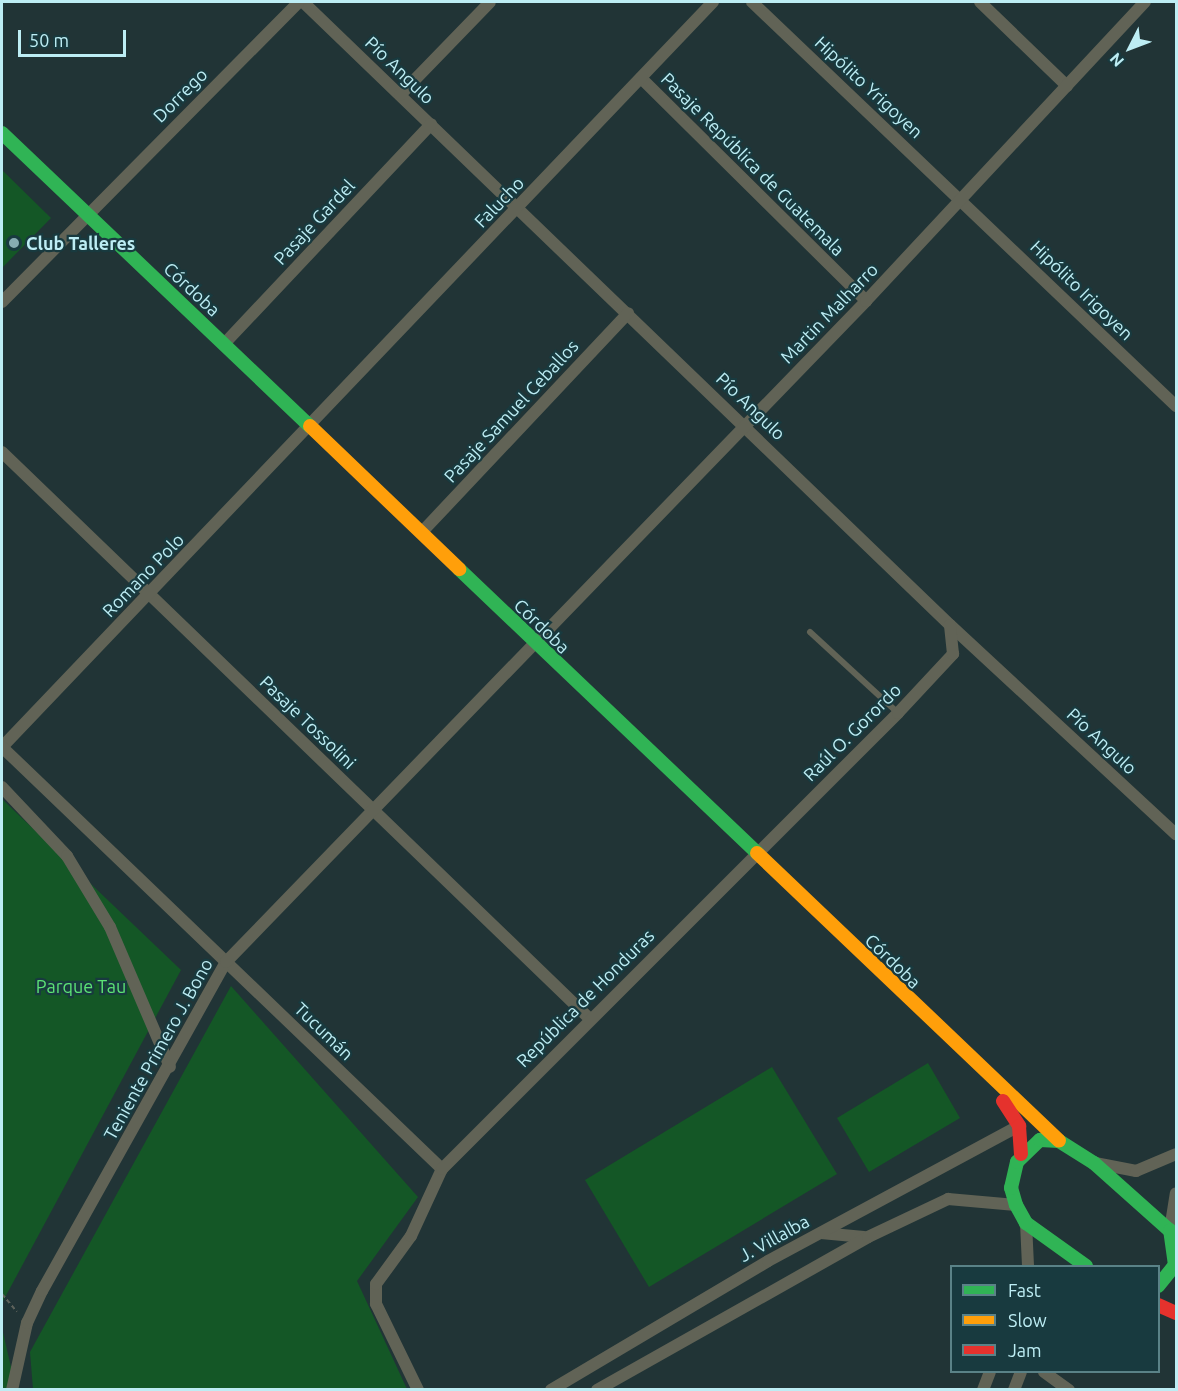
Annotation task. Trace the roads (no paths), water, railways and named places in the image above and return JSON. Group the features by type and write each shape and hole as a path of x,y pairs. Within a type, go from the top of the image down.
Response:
{"street":[{"name":"Pío Angulo","path":"301,2 628,313 950,625 1176,834"},
{"name":"Dorrego","path":"2,302 301,2"},
{"path":"400,95 490,2"},
{"name":"Falucho","path":"306,430 713,2"},
{"name":"Hipólito Yrigoyen","path":"752,2 962,199"},
{"path":"980,2 1067,86"},
{"name":"Martin Malharro","path":"529,645 866,301 1144,2"},
{"name":"Pasaje República de Guatemala","path":"641,78 866,301"},
{"name":"Pasaje Gardel","path":"224,344 431,124"},
{"name":"Córdoba","path":"2,134 84,219 1005,1102 1019,1126 1021,1154"},
{"name":"Córdoba","path":"2,147 224,344 306,430 420,533 529,645"},
{"name":"Hipólito Irigoyen","path":"962,199 1176,406"},
{"name":"Pasaje Samuel Ceballos","path":"420,533 628,313"},
{"name":"Romano Polo","path":"2,747 306,430"},
{"name":"Pasaje Tossolini","path":"2,452 590,1018"},
{"name":"Raúl O. Gorordo","path":"751,857 898,713 953,654 950,625"},
{"name":"Teniente Primero J. Bono","path":"12,1389 27,1323 226,962 529,645"},
{"name":"Tucumán","path":"2,747 442,1169"},
{"path":"2,787 67,856 110,927 170,1067"},
{"name":"Córdoba","path":"751,857 1059,1142 1094,1163 1173,1233"},
{"name":"República de Honduras","path":"442,1169 751,857"},
{"name":"J. Villalba","path":"550,1389 821,1233 1019,1126"},
{"path":"1059,1142 1040,1140 1021,1154 1011,1188 1016,1205 1026,1223 1079,1265"},
{"path":"1094,1163 1136,1171 1176,1154"},
{"path":"418,1389 376,1304 376,1284 411,1236 442,1169"},
{"path":"1160,1284 1175,1265 1173,1233 1176,1193"},
{"path":"597,1389 868,1236 957,1197 1016,1205"},
{"path":"1026,1223 1028,1265"},
{"path":"821,1233 868,1236"},
{"path":"1160,1306 1176,1313"},
{"path":"983,1389 989,1373"},
{"path":"1014,1389 1020,1373"},
{"path":"1047,1373 1069,1389"}],"lane":[{"path":"810,632 898,713"}],"place":[{"name":"Club Talleres","path":"14,243"}],"park label":[{"name":"Parque Tau","path":"81,986"}]}
